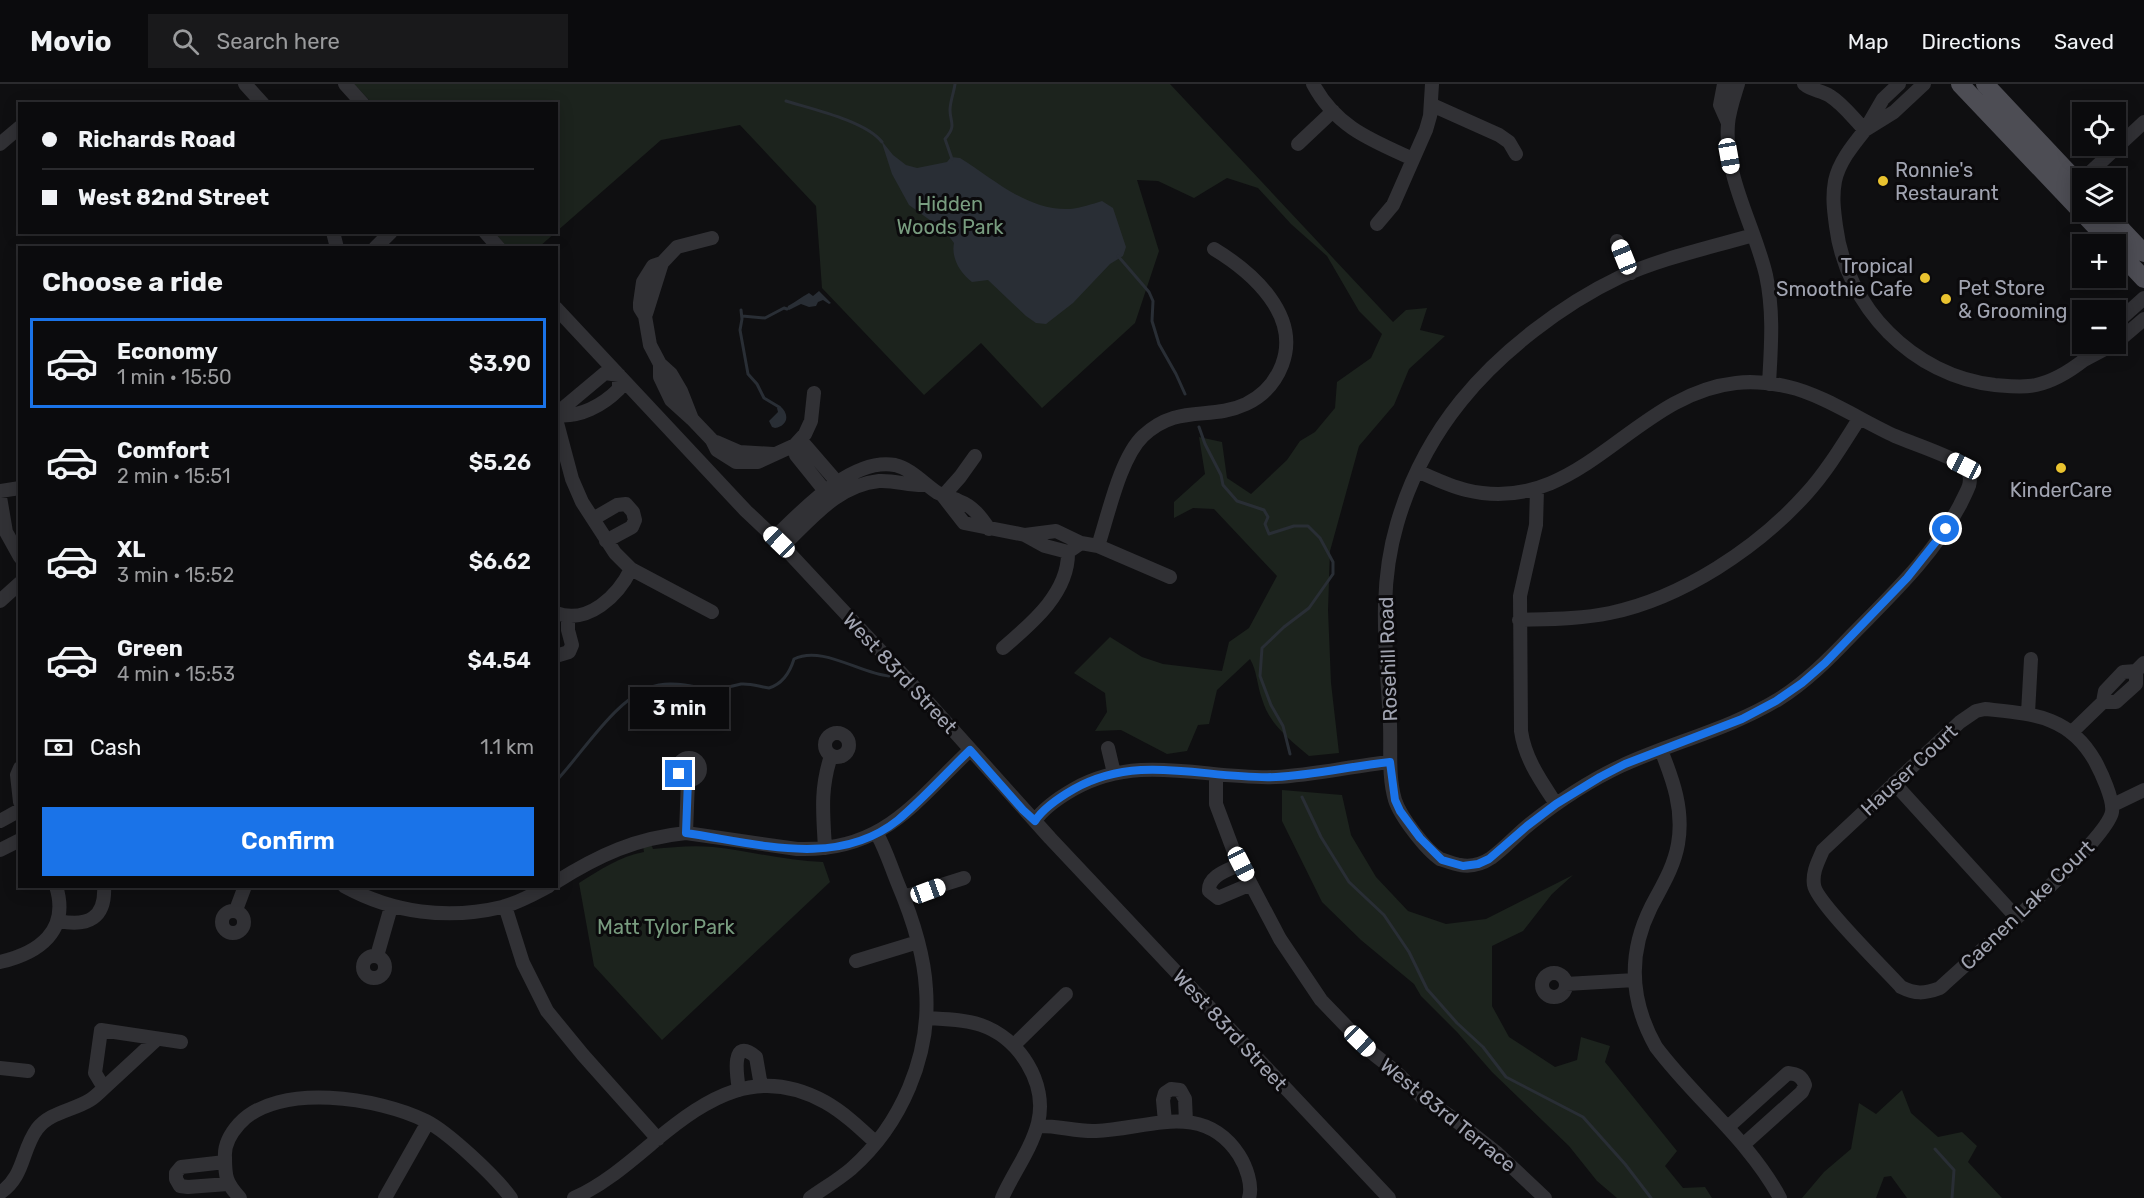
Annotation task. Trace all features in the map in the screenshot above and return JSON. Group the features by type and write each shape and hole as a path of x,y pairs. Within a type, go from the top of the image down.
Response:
{"main road":[{"path":"1960,84 2072,180"},
{"path":"1975,84 1991,91 2072,179"},
{"path":"2115,222 2144,253"},
{"path":"2126,259 2144,279"}],"street":[{"path":"245,84 261,102"},
{"path":"345,84 361,102"},
{"path":"1313,84 1322,99 1349,127 1366,138 1413,159"},
{"path":"1377,224 1393,204 1426,130 1432,105 1432,84"},
{"path":"1724,84 1720,105 1728,123"},
{"path":"1738,84 1728,123 1729,156 1733,178 1765,272 1771,300 1773,328 1768,384"},
{"path":"1804,84 1810,89 1837,100 1865,130"},
{"path":"1899,84 1883,99 1848,153 1836,179 1833,204 1837,239 1845,268 1862,303 1883,328 1925,362 1952,375 1983,384 2035,386 2063,375 2084,360 2116,343 2144,319"},
{"path":"1865,130 1894,112 1924,84"},
{"path":"1432,105 1499,135 1509,142 1516,154"},
{"path":"1298,144 1333,111"},
{"path":"2096,168 2144,122"},
{"path":"0,144 18,129"},
{"path":"377,246 389,234"},
{"path":"487,234 497,246"},
{"name":"Rosehill Road","path":"1753,235 1630,273 1564,310 1487,372 1463,398 1439,430 1417,471 1407,493 1388,562 1384,651 1390,716 1390,762 1395,800 1400,811 1424,842 1442,860 1463,866 1478,864 1489,859 1556,804 1600,777 1661,750 1742,719 1776,701 1825,663 1907,578 1929,553 1955,513 1969,486 1970,473 1964,466 1952,460 1859,419"},
{"path":"712,238 677,247 662,263 645,315 650,345 660,364 671,374 681,391 693,419 711,440 740,452 774,454 795,446 805,446 833,490"},
{"path":"1617,241 1630,273"},
{"path":"1098,546 1127,458 1140,438 1153,427 1170,418 1244,405 1271,386 1279,374 1287,344 1283,321 1272,301 1240,267 1214,249"},
{"path":"2126,314 2144,298"},
{"name":"West 83rd Street","path":"558,311 746,511 779,542 910,682 1023,810 1389,1198"},
{"path":"2084,360 2088,354"},
{"path":"558,414 605,373 619,375 619,389 604,402 568,417 558,416"},
{"path":"1417,471 1467,490 1489,494 1520,493 1537,489 1565,478 1665,407 1688,395 1734,383 1791,387 1810,393 1859,419 1831,462 1808,492 1786,515 1756,541 1706,574 1642,604 1612,613 1582,618 1519,620"},
{"path":"795,446 811,421 814,393"},
{"path":"558,424 572,479 582,502 615,553 631,569 712,612"},
{"path":"943,496 975,456"},
{"path":"779,542 787,542 833,490 893,480 925,485 943,496 957,499 969,506 989,529 1025,535 1056,531 1081,543 1098,546 1170,577"},
{"path":"0,491 18,488"},
{"path":"1537,489 1536,525 1520,596 1521,731 1529,761 1556,804"},
{"path":"0,497 6,532 18,553"},
{"path":"593,519 617,504 626,504 633,512 635,520 632,527 606,541"},
{"path":"1025,535 1045,546 1068,552"},
{"path":"1003,648 1047,606 1062,578 1068,552 1081,543"},
{"path":"558,654 569,652 572,645 562,615 598,607 609,600 622,585 631,569"},
{"path":"0,601 18,585"},
{"path":"2028,713 2031,660"},
{"path":"2140,667 2124,672 2105,691 2103,702 2072,732 2099,768 2113,805 2144,790"},
{"name":"Hauser Court","path":"1927,993 1913,993 1900,987 1824,904 1814,888 1814,872 1823,850 1960,722 1976,711 1985,709 2028,713 2062,725 2072,732"},
{"path":"1108,748 1114,773"},
{"path":"558,881 605,854 634,842 686,833 797,849 850,844 877,834 897,820 970,750"},
{"path":"1661,750 1674,783 1679,804 1680,826 1678,844 1669,873 1641,930 1635,959 1639,1010 1656,1047 1743,1145 1766,1174 1780,1198"},
{"path":"825,848 822,791 831,756"},
{"path":"1035,821 1040,814 1084,783 1114,773 1159,768 1215,775 1277,777 1390,762"},
{"name":"West 83rd Terrace","path":"1215,775 1216,804 1241,864 1295,963 1321,1000 1348,1030 1423,1098 1497,1153 1545,1198"},
{"path":"686,833 688,780"},
{"path":"1894,783 2016,917"},
{"name":"Caenen Lake Court","path":"1927,993 1940,988 2088,847 2107,825 2112,815 2113,805"},
{"path":"0,821 18,811"},
{"path":"810,1198 852,1168 897,1112 912,1081 927,1018 926,983 918,942 904,897 877,834"},
{"path":"0,850 18,841"},
{"path":"1241,864 1212,879 1208,885 1209,891 1218,898 1251,884"},
{"path":"904,897 964,878"},
{"path":"0,962 31,952 51,934 59,921 57,888"},
{"path":"59,921 71,923 88,921 104,904 104,888"},
{"path":"236,910 244,888"},
{"path":"348,888 391,907 452,914 504,906 544,888"},
{"path":"504,906 523,963 547,1011 658,1139"},
{"path":"377,956 391,907"},
{"path":"856,961 918,942"},
{"path":"1566,984 1635,980"},
{"path":"1014,1045 1066,994"},
{"path":"927,1018 966,1021 1001,1034 1014,1045 1032,1072 1037,1088 1039,1117 1037,1126 1002,1198"},
{"path":"104,1088 95,1073 101,1030 181,1042"},
{"path":"0,1193 10,1186 18,1175 32,1136 39,1126 48,1118 91,1100 156,1039"},
{"path":"739,1090 736,1062 738,1055 744,1052 750,1052 756,1057 761,1086"},
{"path":"0,1068 28,1071"},
{"path":"1728,1127 1788,1073 1796,1074 1803,1079 1805,1085 1802,1092 1743,1145"},
{"path":"574,1198 605,1181 706,1103 739,1090 761,1086 789,1089 815,1097 828,1104 875,1142"},
{"path":"1165,1122 1163,1100 1165,1093 1171,1089 1180,1090 1185,1099 1186,1122"},
{"path":"240,1198 228,1184 225,1151 230,1136 252,1113 273,1102 288,1099 371,1102 428,1122 452,1139 496,1180 510,1198"},
{"path":"385,1198 428,1122"},
{"path":"1037,1126 1049,1125 1096,1131 1165,1122 1186,1122 1209,1127 1229,1141 1241,1157 1254,1193"},
{"path":"225,1162 181,1167 176,1173 176,1179 180,1186 188,1187 228,1184"}],"green space":[{"name":"Hidden Woods Park","path":"354,84 1170,84 1393,322 1406,310 1427,308 1420,330 1445,336 1409,369 1394,405 1359,446 1330,551 1328,610 1331,683 1339,753 1309,756 1281,731 1265,708 1250,659 1217,690 1209,724 1198,725 1187,751 1167,754 1121,730 1095,731 1107,712 1105,693 1074,673 1110,637 1142,657 1163,664 1222,671 1229,642 1249,628 1277,576 1214,509 1193,508 1174,518 1174,502 1205,474 1199,437 1222,442 1227,478 1251,494 1287,460 1300,441 1315,432 1335,408 1337,382 1371,358 1382,334 1359,311 1327,256 1291,224 1258,188 1227,178 1194,198 1158,181 1137,180 1159,251 1135,323 1042,408 981,343 924,395 822,288 816,206 740,125 661,140 558,230 558,102 371,102"},
{"path":"496,234 554,234 540,246 506,246"},
{"path":"1282,790 1342,795 1351,835 1376,877 1408,911 1446,924 1486,919 1573,875 1552,894 1523,931 1492,946 1492,1006 1509,1037 1555,1067 1577,1060 1581,1037 1610,1046 1605,1062 1677,1151 1665,1166 1683,1188 1705,1187 1712,1198 1617,1198 1597,1181 1569,1146 1492,1072 1421,996 1414,984 1361,940 1322,902 1282,821"},
{"name":"Matt Tylor Park","path":"651,844 653,849 713,847 795,860 823,862 830,882 662,1040 594,966 579,883 618,860 644,852 643,846"},
{"path":"1902,1090 1911,1113 1938,1137 1962,1132 1977,1146 1968,1162 2002,1198 1907,1198 1891,1176 1884,1177 1876,1198 1802,1198 1824,1172 1851,1149 1859,1103 1876,1114"}],"shaded area":[{"path":"881,140 893,155 906,165 917,168 947,162 951,157 960,158 1012,192 1039,205 1070,209 1102,201 1113,208 1126,247 1123,256 1110,264 1073,303 1046,324 1036,323 988,280 972,282 964,274 955,260 954,243 945,231 909,205 892,174"},
{"path":"819,291 831,303 823,300 816,306 809,307 801,304 787,309 788,306 809,293 813,296"},
{"path":"780,406 786,419 783,425 775,428 769,421 778,412 777,408"}],"waterway":[{"path":"952,159 945,139 952,127 950,107 955,84"},
{"path":"786,101 851,122 864,128 882,142"},
{"path":"1118,256 1149,292 1153,301 1152,321 1159,344 1185,394"},
{"path":"742,316 765,318 784,308 787,309"},
{"path":"741,310 740,330 748,374 757,384 764,398 779,407"},
{"path":"1199,427 1221,475 1223,485 1237,501 1264,510 1268,517 1265,524 1269,534 1294,526 1308,526 1320,538 1333,562 1333,574 1309,608 1262,648 1260,676 1271,705 1283,726 1290,754"},
{"path":"558,779 616,711 644,690 659,685 678,684 715,689 744,684 769,688 778,684 785,677 794,659 817,655 889,676"},
{"path":"1302,797 1321,837 1349,882 1384,915 1409,952 1427,989 1457,1023 1483,1047 1506,1077 1583,1117 1625,1164 1651,1198"},
{"path":"1935,1149 1954,1170 1952,1198"}],"place":[{"name":"Ronnie's Restaurant","path":"1883,181"},
{"name":"Tropical Smoothie Cafe","path":"1925,278"},
{"name":"Pet Store & Grooming","path":"1946,299"},
{"name":"KinderCare","path":"2061,468"}],"route":[{"path":"679,774 688,780 686,833 770,846 811,849 850,844 877,834 897,820 970,750 1035,821 1040,814 1084,783 1114,773 1159,768 1215,775 1277,777 1390,762 1395,800 1400,811 1420,838 1442,860 1463,866 1478,864 1489,859 1556,804 1600,777 1625,764 1742,719 1776,701 1802,683 1825,663 1907,578 1946,529"}]}
